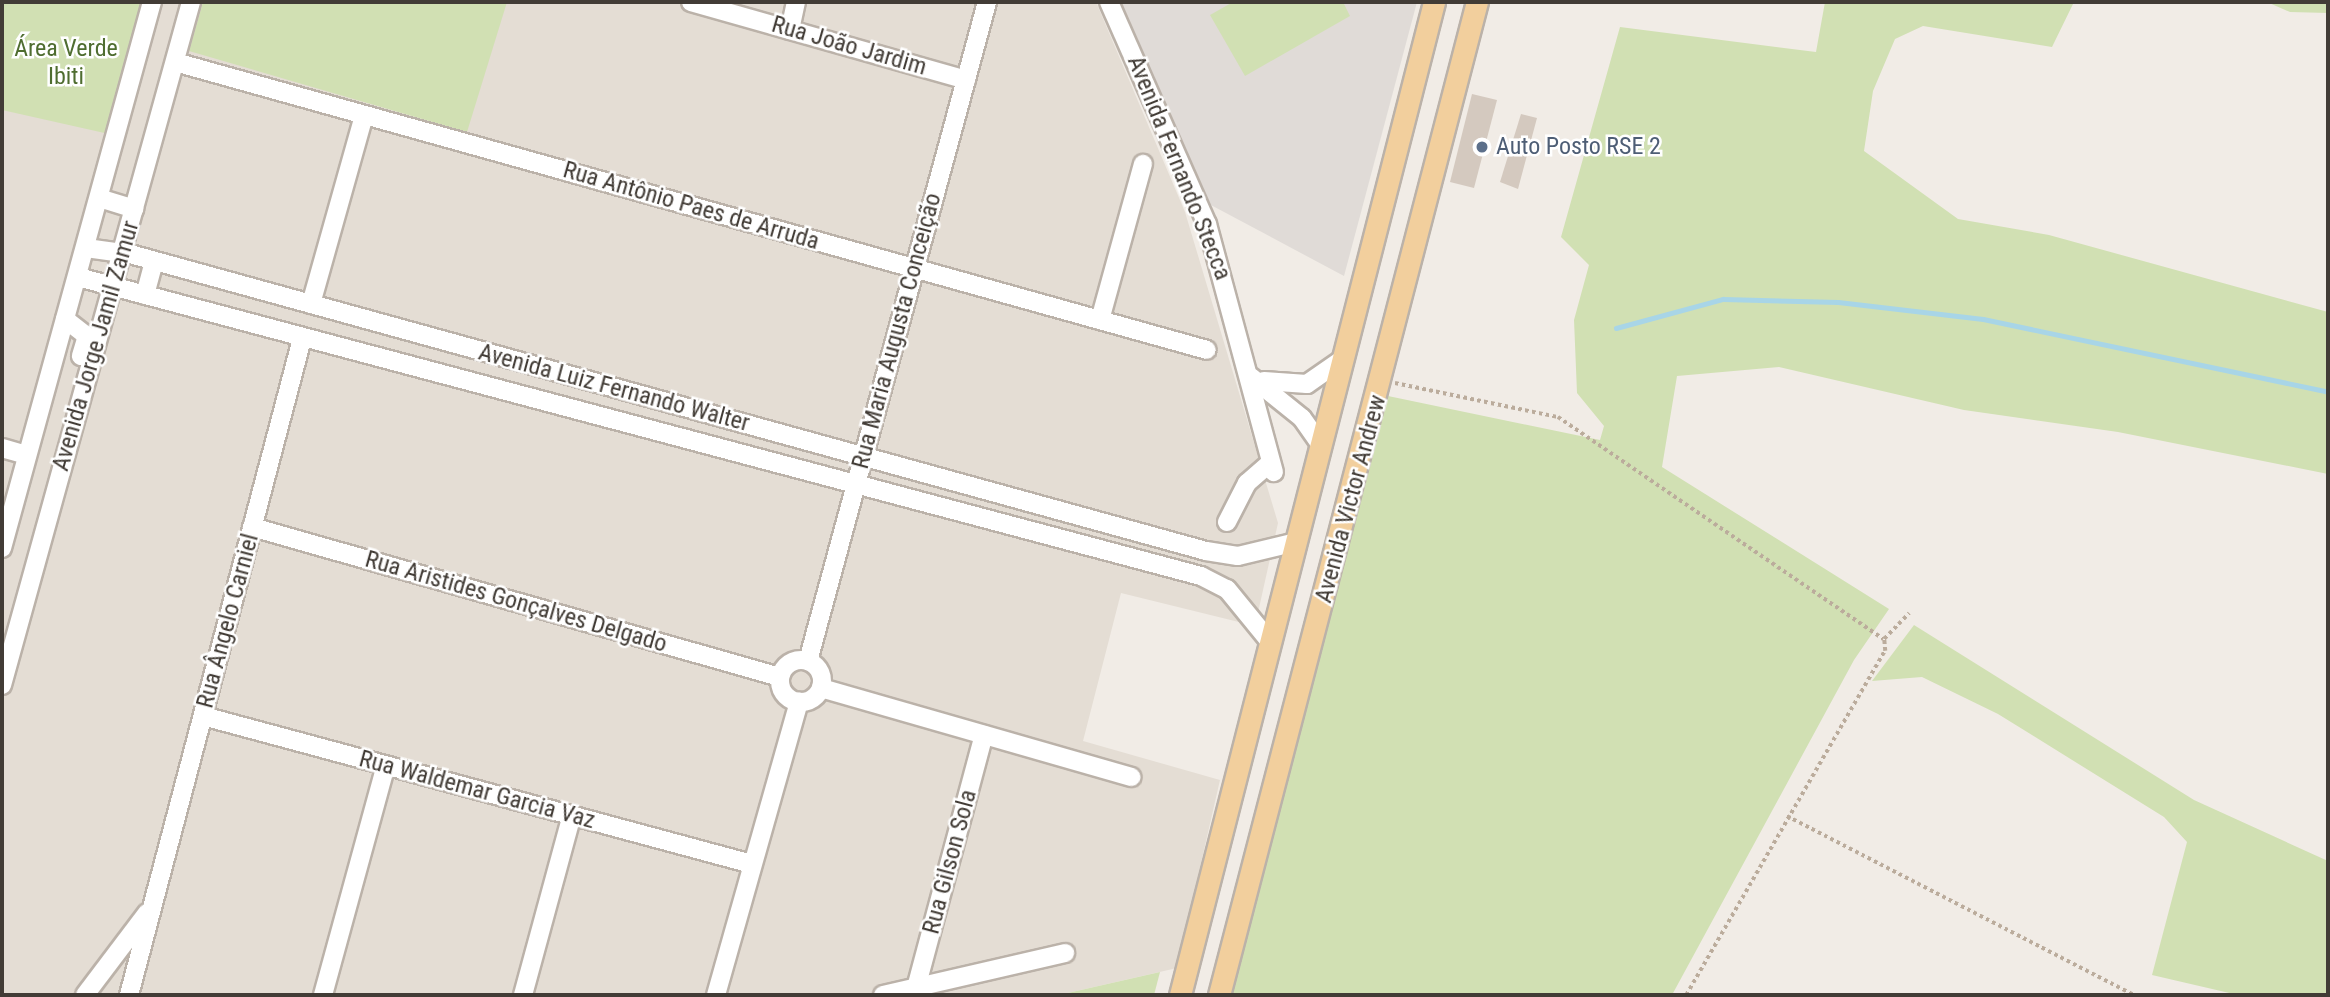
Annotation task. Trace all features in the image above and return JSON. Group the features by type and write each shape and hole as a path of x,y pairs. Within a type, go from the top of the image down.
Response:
{"main road":[{"name":"Avenida Victor Andrew","path":"1180,995 1271,643 1340,361 1434,2"},
{"name":"Avenida Victor Andrew","path":"1219,995 1383,381 1423,197 1477,2"}],"street":[{"name":"Avenida Jorge Jamil Zamur","path":"2,548 152,2"},
{"name":"Avenida Jorge Jamil Zamur","path":"2,685 124,253 191,2"},
{"name":"Rua João Jardim","path":"691,2 966,79"},
{"path":"790,30 796,2"},
{"name":"Rua Maria Augusta Conceição","path":"808,661 987,2"},
{"name":"Avenida Fernando Stecca","path":"1110,2 1207,224 1251,377 1272,467 1247,483 1227,522"},
{"name":"Rua Antônio Paes de Arruda","path":"175,62 1207,350"},
{"path":"311,304 364,115"},
{"path":"1100,320 1143,164"},
{"name":"Avenida Jorge Jamil Zamur","path":"99,198 134,209"},
{"name":"Avenida Luiz Fernando Walter","path":"86,248 124,253 154,261 1074,516 1238,556 1296,542"},
{"path":"145,295 154,261"},
{"name":"Avenida Luiz Fernando Walter","path":"78,277 1037,535 1201,576 1227,589 1271,643"},
{"name":"Avenida Jorge Jamil Zamur","path":"58,483 61,431 87,336 65,319"},
{"name":"Rua Ângelo Carniel","path":"129,995 302,338"},
{"path":"1251,377 1291,387 1340,361"},
{"path":"1251,377 1302,418 1321,444"},
{"path":"2,448 27,455"},
{"name":"Avenida Luiz Fernando Walter","path":"1037,535 1071,530 1074,516"},
{"name":"Rua Aristides Gonçalves Delgado","path":"253,527 780,677"},
{"path":"799,701 783,690 780,677 794,661 808,661 818,669 821,688"},
{"path":"716,995 799,701 821,688 1131,777"},
{"name":"Rua Waldemar Garcia Vaz","path":"203,716 752,864"},
{"name":"Rua Gilson Sola","path":"916,988 984,735"},
{"path":"323,995 386,765"},
{"path":"523,995 572,816"},
{"name":"Rua Ângelo Carniel","path":"85,995 153,904"},
{"path":"883,995 1065,953"}],"path":[{"path":"1383,381 1558,417 1884,639"},
{"path":"1686,995 1787,816 1885,651 1884,639 1909,613"},
{"path":"1787,816 2134,995"}],"shaded area":[{"path":"2,2 1096,2 1185,212 1278,523 1255,626 1121,593 1083,741 1220,780 1177,968 1059,995 2,995"},
{"path":"1115,2 1417,2 1344,276 1209,204"}],"green space":[{"name":"Área Verde Ibiti","path":"2,2 145,2 109,134 2,110"},
{"path":"203,2 507,2 467,132 189,51"},
{"path":"1233,2 1343,2 1350,16 1245,76 1210,15"},
{"path":"1825,2 2074,2 2052,47 1923,26 1895,39 1873,91 1864,151 1958,219 2049,235 2328,312 2328,474 2118,432 1964,410 1779,367 1677,376 1662,467 1889,609 1854,660 1672,995 1232,995 1388,396 1600,440 1604,426 1577,393 1574,320 1589,265 1561,237 1620,27 1816,52"},
{"path":"2267,2 2328,2 2328,13 2290,12"},
{"path":"1914,625 2194,800 2328,861 2328,995 2238,995 2152,975 2187,842 2164,817 1998,714 1922,677 1872,681"},
{"path":"1160,972 1154,995 1059,995"}],"building":[{"name":"Auto Posto RSE 2","path":"1472,94 1497,100 1474,188 1450,182"},
{"path":"1521,114 1537,118 1518,189 1500,182"}],"waterway":[{"path":"1616,328 1723,299 1838,302 1983,319 2328,392"}],"place":[{"name":"Auto Posto RSE 2","path":"1482,147"}]}
